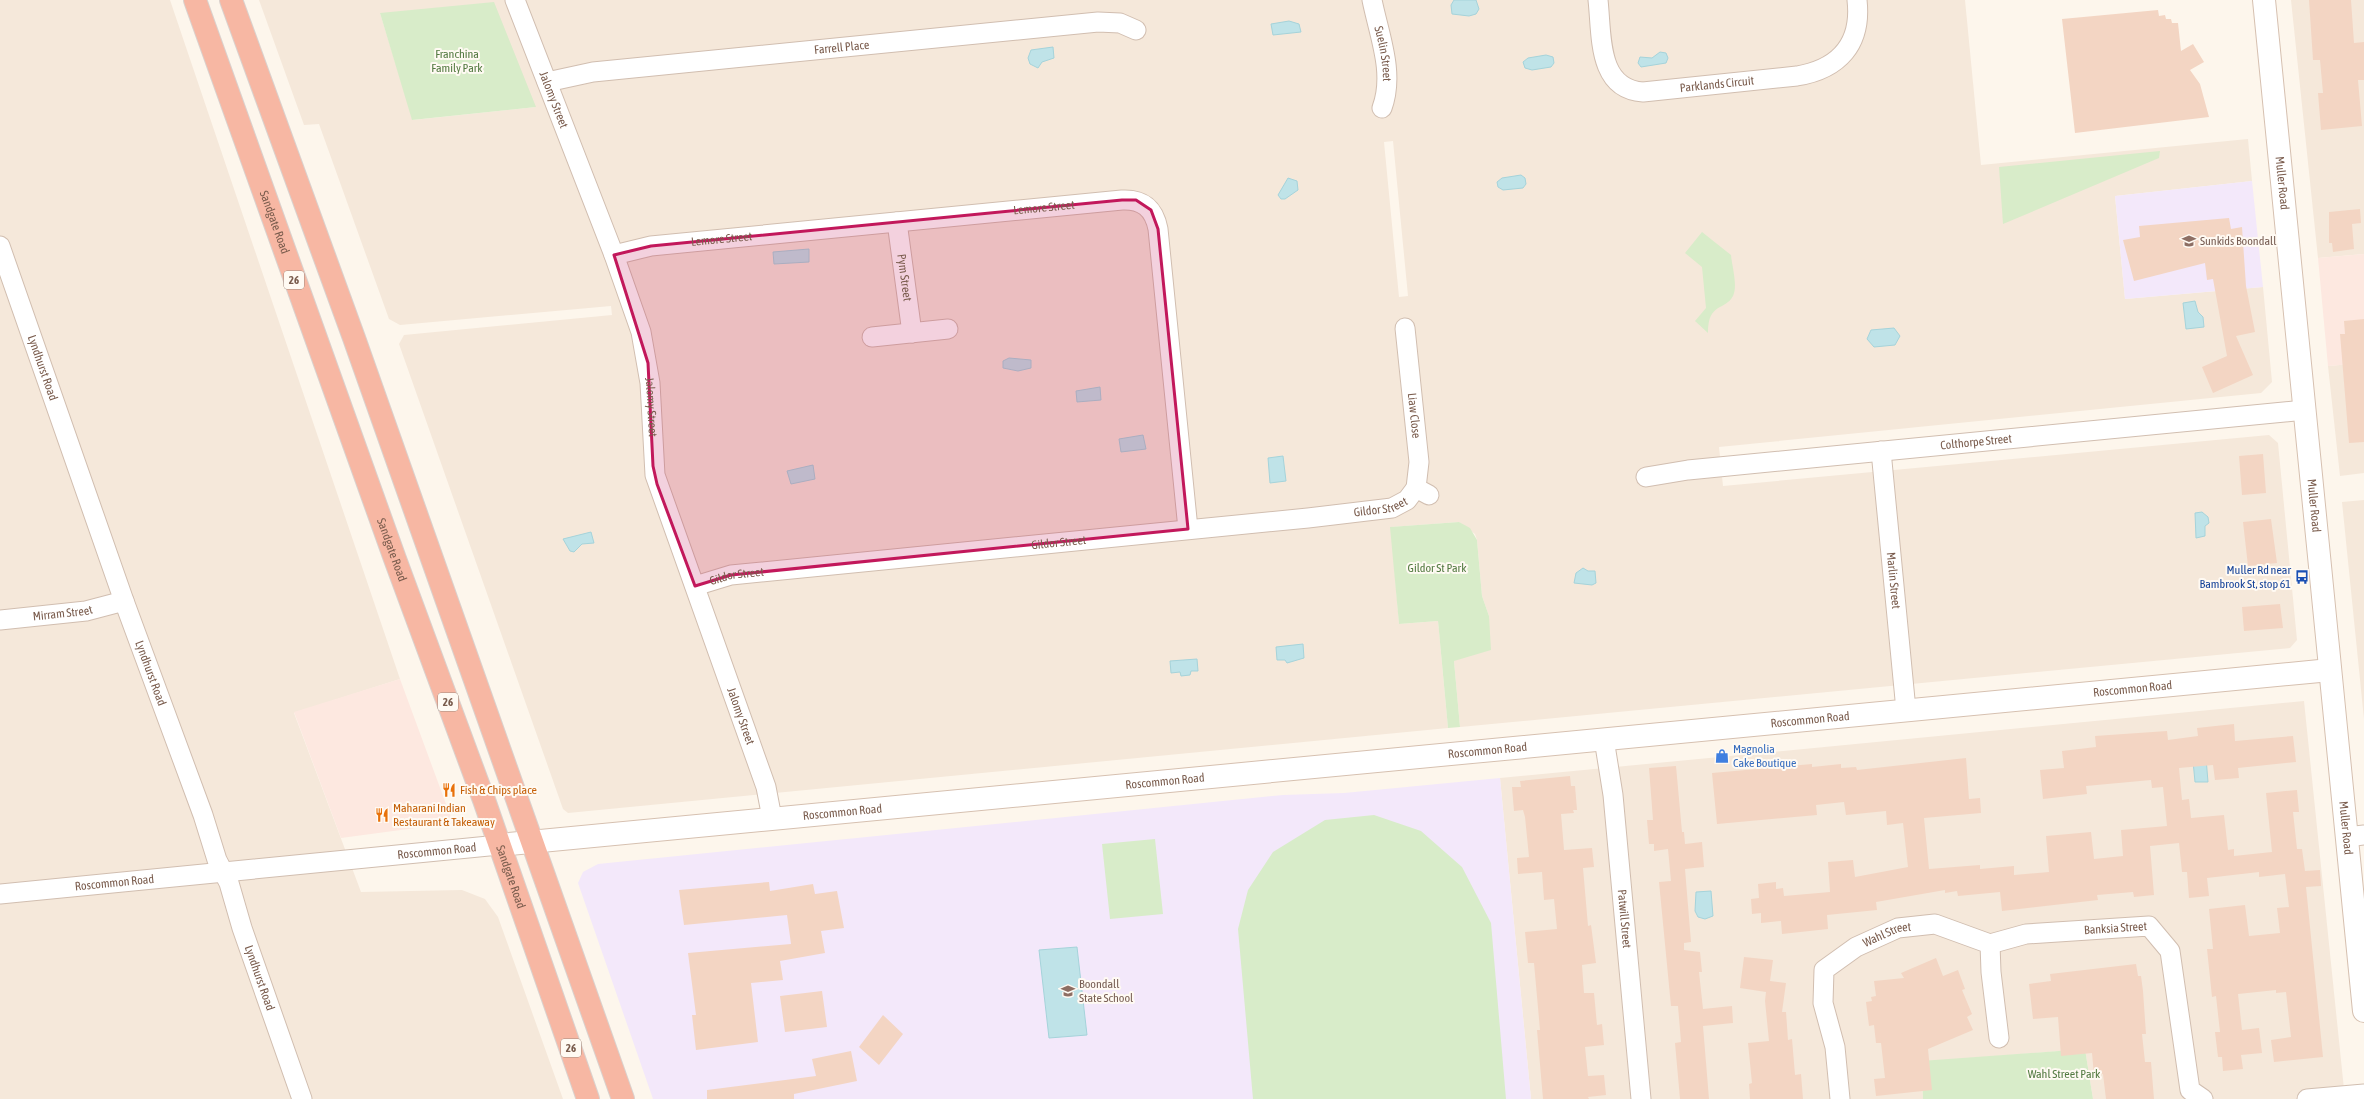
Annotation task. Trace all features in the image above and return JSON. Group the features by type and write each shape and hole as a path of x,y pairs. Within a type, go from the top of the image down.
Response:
{"highway":[{"name":"Sandgate Road","path":"195,0 499,845 588,1099"},
{"path":"231,0 354,338 623,1099"}],"street":[{"name":"Jalomy Street","path":"515,0 614,255 641,332 648,363 655,475 766,787 772,818"},
{"name":"Suelin Street","path":"1372,0 1388,74 1388,93 1382,108"},
{"name":"Parklands Circuit","path":"1598,0 1604,55 1611,75 1625,89 1643,92 1797,76 1821,70 1842,55 1851,44 1856,33 1857,0"},
{"name":"Muller Road","path":"2264,0 2330,670 2355,836 2364,1011"},
{"name":"Farrell Place","path":"547,82 593,72 1098,22 1120,24 1136,30"},
{"name":"Lemore Street","path":"614,255 651,246 1122,200 1136,200 1151,210 1158,229 1188,529"},
{"name":"Pym Street","path":"897,222 912,333"},
{"name":"Lyndhurst Road","path":"0,246 124,601 203,815 217,860 223,872 302,1099"},
{"name":"Liaw Close","path":"1405,328 1423,491"},
{"path":"872,337 948,329"},
{"name":"Colthorpe Street","path":"1646,477 1688,470 2305,410"},
{"name":"Marlin Street","path":"1881,451 1906,710"},
{"name":"Gildor Street","path":"695,586 731,574 1386,509 1423,491"},
{"name":"Mirram Street","path":"0,620 86,611 124,601"},
{"name":"Roscommon Road","path":"0,894 772,818 2330,670"},
{"name":"Patwill Street","path":"1604,739 1613,795 1641,1099"},
{"name":"Wahl Street","path":"1840,1099 1835,1047 1823,1003 1824,970 1856,947 1898,928 1935,924 1990,944"},
{"name":"Banksia Street","path":"1990,944 2026,934 2149,926 2170,951 2190,1090 2203,1099"},
{"path":"1990,944 1991,972 1999,1038"},
{"path":"2307,1099 2364,1094"}],"highlighted area":[{"path":"1122,200 1136,200 1151,210 1158,229 1188,529 731,575 695,586 657,484 653,466 648,363 614,255 651,246"}],"shaded area":[{"path":"0,0 170,0 400,679 294,713 361,892 462,890 485,899 498,917 563,1099 0,1099"},
{"path":"259,0 1965,0 1981,165 2248,139 2252,181 2115,196 2125,299 2263,287 2272,382 2261,393 1719,447 1723,486 2269,435 2278,443 2297,640 2290,648 1460,727 1454,661 1489,616 1482,596 1477,540 1475,534 1459,522 1391,527 1399,624 1438,621 1448,728 568,813 563,809 399,344 404,335 612,315 611,306 400,325 389,319 319,124 304,125","holes":["380,13 536,107 413,120","1393,141 1408,296 1399,297 1384,142"]},
{"path":"2291,0 2364,0 2364,254 2318,258"},
{"name":"Sunkids Boondall","path":"2252,181 2263,287 2125,299 2115,196"},
{"path":"2364,254 2364,363 2328,366 2318,258"},
{"path":"2364,363 2364,473 2340,476 2328,366"},
{"path":"2364,500 2364,719 2342,502"},
{"path":"400,679 453,823 341,838 294,712"},
{"path":"2304,701 2345,1099 2093,1099 2085,1049 1921,1062 1923,1099 1531,1099 1500,778"},
{"name":"Boondall State School","path":"1500,778 1531,1099 653,1099 578,883 583,872 598,864 1283,795 1344,793"}],"green space":[{"name":"Franchina Family Park","path":"494,2 536,107 412,120 380,13"},
{"path":"2160,151 2159,158 2003,224 1999,167"},
{"path":"1702,232 1731,255 1735,282 1733,296 1730,301 1718,308 1711,316 1708,333 1695,321 1706,308 1702,267 1685,253"},
{"name":"Gildor St Park","path":"1459,522 1470,528 1477,540 1482,596 1489,616 1491,650 1454,661 1460,727 1448,728 1438,621 1399,624 1390,527"},
{"path":"1374,815 1421,831 1462,867 1491,923 1506,1099 1253,1099 1238,929 1248,890 1273,852 1325,820"},
{"path":"1155,839 1163,914 1110,919 1102,844"},
{"name":"Wahl Street Park","path":"2085,1049 2093,1099 1923,1099 1921,1061"}],"water":[{"path":"1454,0 1476,0 1479,9 1476,14 1469,16 1452,14 1451,5"},
{"path":"1289,21 1299,24 1301,32 1273,35 1271,24"},
{"path":"1053,47 1054,58 1042,62 1038,68 1030,64 1028,58 1031,50"},
{"path":"1660,52 1666,53 1668,58 1666,63 1641,67 1638,63 1640,57 1652,58"},
{"path":"1546,55 1553,57 1554,63 1551,67 1532,70 1525,68 1523,62 1528,58"},
{"path":"1521,175 1525,178 1526,184 1523,188 1503,190 1498,187 1497,182 1502,178"},
{"path":"1288,178 1297,181 1298,190 1285,199 1281,199 1278,195"},
{"path":"809,249 809,262 774,264 773,252"},
{"path":"2195,301 2198,312 2203,317 2204,327 2186,329 2183,303"},
{"path":"1894,328 1900,336 1895,345 1874,347 1867,339 1871,330"},
{"path":"1009,358 1031,360 1031,368 1018,371 1003,368 1003,361"},
{"path":"1100,387 1101,400 1077,402 1076,391"},
{"path":"1143,435 1146,449 1121,452 1119,439"},
{"path":"1283,456 1286,481 1270,483 1268,458"},
{"path":"813,465 815,479 791,484 787,471"},
{"path":"2202,512 2208,517 2209,523 2205,526 2205,536 2196,538 2195,513"},
{"path":"591,532 594,543 582,544 574,552 570,551 563,539"},
{"path":"1583,568 1588,571 1595,571 1596,583 1592,585 1574,583 1576,573"},
{"path":"1303,644 1304,658 1287,663 1285,660 1277,660 1276,647"},
{"path":"1197,659 1198,671 1191,671 1190,675 1181,676 1180,672 1171,673 1170,661"},
{"path":"2206,758 2208,782 2195,782 2193,761"},
{"path":"1711,891 1713,916 1705,919 1698,917 1695,911 1696,892"},
{"path":"1077,947 1087,1035 1049,1038 1039,950"}],"building":[{"path":"2309,0 2351,0 2354,43 2364,42 2364,80 2358,80 2362,126 2321,130 2318,93 2323,93 2320,60 2313,60"},
{"path":"2158,10 2159,16 2165,15 2166,19 2171,19 2172,23 2178,23 2181,51 2193,44 2204,62 2190,70 2200,84 2209,117 2075,133 2062,19"},
{"path":"2360,209 2361,223 2352,224 2354,249 2333,252 2332,243 2329,243 2329,212"},
{"path":"2229,218 2231,229 2242,227 2246,286 2255,332 2236,336 2253,375 2213,393 2202,367 2227,356 2213,279 2207,280 2205,263 2134,281 2123,240 2140,237 2139,226"},
{"path":"2364,319 2364,442 2349,443 2340,334 2345,334 2344,321"},
{"path":"2263,454 2266,493 2242,495 2239,456"},
{"path":"2271,519 2277,563 2248,566 2243,522"},
{"path":"2280,604 2283,628 2244,631 2242,607"},
{"path":"2234,724 2235,741 2293,736 2296,762 2238,768 2239,778 2215,780 2213,765 2179,768 2182,800 2189,799 2191,818 2224,815 2228,850 2234,849 2234,856 2272,852 2266,793 2297,790 2299,812 2293,812 2297,849 2302,849 2305,871 2320,870 2321,886 2306,887 2323,1057 2274,1062 2271,1040 2291,1037 2286,992 2276,993 2276,990 2238,994 2242,1030 2259,1028 2262,1053 2241,1055 2243,1069 2223,1071 2222,1057 2218,1057 2215,1032 2220,1032 2216,996 2212,997 2207,949 2213,949 2209,909 2245,905 2249,936 2280,933 2277,908 2289,907 2285,874 2259,877 2259,872 2207,878 2209,896 2189,898 2187,872 2182,872 2179,843 2150,846 2154,895 2134,897 2133,892 2097,895 2098,900 2002,911 2000,892 1958,896 1957,891 1945,893 1945,890 1876,902 1877,910 1827,915 1828,929 1782,934 1781,921 1761,923 1761,913 1752,914 1751,899 1759,898 1758,884 1776,882 1776,889 1783,888 1784,896 1830,892 1828,862 1853,860 1855,877 1908,867 1903,823 1887,825 1886,811 1846,815 1844,802 1816,805 1817,815 1717,824 1712,773 1812,764 1812,767 1841,764 1841,768 1856,767 1857,770 1966,758 1969,799 1980,798 1981,813 1924,818 1929,869 1980,865 1980,869 2014,866 2014,875 2049,872 2046,836 2091,832 2094,859 2123,856 2121,830 2167,826 2163,787 2152,788 2151,780 2086,786 2087,794 2043,799 2040,770 2064,768 2062,751 2096,747 2095,736 2167,731 2168,740 2198,736 2197,728"},
{"path":"1676,766 1682,832 1684,832 1685,844 1702,842 1704,867 1685,869 1691,942 1684,943 1684,950 1700,952 1702,972 1699,972 1703,1009 1732,1006 1733,1023 1703,1026 1709,1099 1680,1099 1675,1043 1681,1042 1678,1006 1671,1006 1659,882 1671,881 1668,849 1654,851 1654,844 1649,844 1647,820 1653,820 1649,768"},
{"path":"1570,776 1571,786 1575,786 1577,810 1573,810 1574,813 1561,814 1564,850 1592,848 1594,867 1583,868 1588,926 1591,925 1596,963 1582,965 1584,993 1594,993 1597,1025 1602,1024 1604,1045 1585,1047 1588,1076 1604,1075 1606,1095 1588,1097 1589,1099 1543,1099 1537,1030 1540,1030 1534,963 1528,963 1525,932 1557,929 1554,899 1544,900 1542,872 1518,874 1517,858 1529,857 1525,817 1523,810 1514,811 1512,787 1521,787 1520,781"},
{"path":"769,882 770,891 813,884 815,894 837,891 844,928 821,931 825,953 780,961 783,980 751,983 758,1042 696,1050 692,1015 696,1015 688,953 791,944 787,915 684,925 679,890"},
{"path":"1744,957 1773,960 1770,981 1786,983 1782,1012 1786,1012 1788,1040 1792,1039 1795,1075 1801,1074 1803,1099 1750,1099 1749,1084 1752,1083 1748,1043 1769,1041 1765,1001 1766,992 1740,988"},
{"path":"1936,958 1943,976 1958,970 1965,989 1962,990 1972,1014 1967,1017 1973,1030 1928,1049 1932,1090 1876,1096 1874,1079 1885,1078 1881,1043 1876,1043 1874,1025 1869,1026 1866,1002 1872,1001 1871,997 1876,996 1874,981 1904,978 1901,973"},
{"path":"2136,964 2138,976 2141,976 2143,991 2146,1034 2142,1034 2145,1062 2151,1062 2154,1099 2106,1099 2103,1074 2094,1075 2092,1053 2061,1056 2058,1017 2033,1019 2029,984 2051,981 2050,974"},
{"path":"822,991 827,1027 785,1032 780,996"},
{"path":"883,1015 903,1034 879,1065 859,1047"},
{"path":"851,1051 857,1081 794,1094 794,1099 707,1099 707,1090 816,1076 812,1059"}],"place":[{"name":"Sunkids Boondall","path":"2189,241"},
{"name":"Muller Rd near Bambrook St, stop 61","path":"2302,577"},
{"name":"Magnolia Cake Boutique","path":"1722,756"},
{"name":"Fish & Chips place","path":"449,790"},
{"name":"Maharani Indian Restaurant & Takeaway","path":"382,815"},
{"name":"Boondall State School","path":"1068,991"}]}
